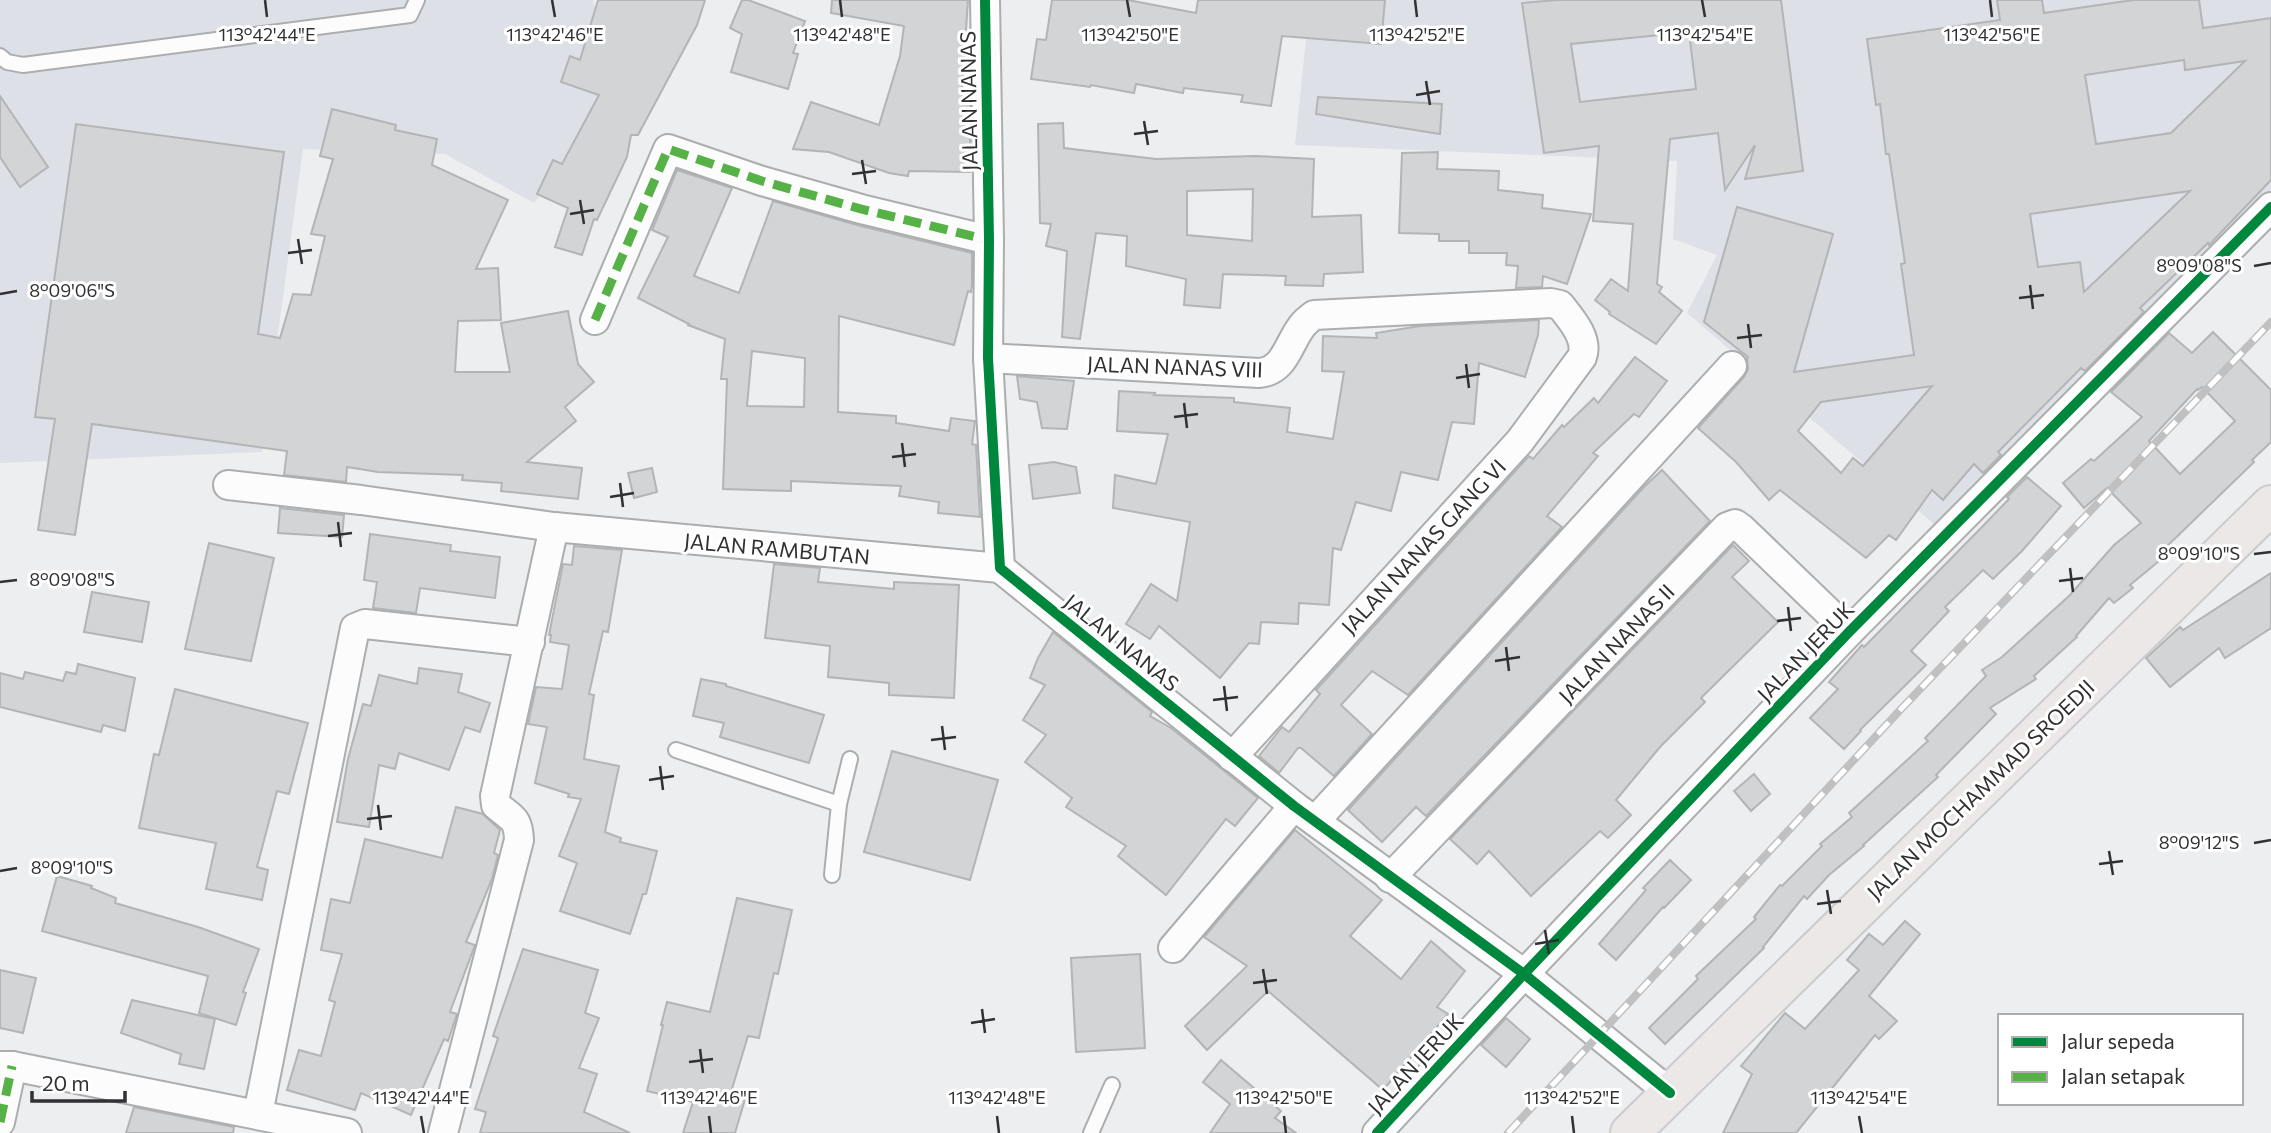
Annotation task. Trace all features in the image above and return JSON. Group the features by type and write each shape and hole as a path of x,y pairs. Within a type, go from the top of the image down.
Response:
{"main road":[{"name":"JALAN MOCHAMMAD SROEDJI","path":"1630,1133 2271,505"}],"street":[{"name":"JALAN NANAS","path":"985,0 988,358 1000,568 1231,757 1390,878 1524,974 1670,1093"},
{"path":"595,320 668,149 762,181 989,240"},
{"name":"JALAN JERUK","path":"1377,1133 1849,632 2271,206"},
{"name":"JALAN NANAS VIII","path":"988,358 1259,373 1278,367 1302,325 1314,315 1551,303 1560,305 1574,324"},
{"name":"JALAN NANAS GANG VI","path":"1231,757 1520,441 1582,357 1585,350 1583,339 1574,324"},
{"path":"1173,948 1731,366"},
{"name":"JALAN RAMBUTAN","path":"228,485 361,500 554,527 1000,568"},
{"name":"JALAN NANAS II","path":"1390,878 1727,527 1735,524 1742,529 1849,632"},
{"path":"443,1133 519,839 515,819 496,805 495,796 554,527"},
{"path":"258,1114 355,628 365,624 530,642"},
{"path":"0,1122 6,1066 347,1133"}],"lane":[{"path":"0,56 7,62 23,65 396,17 410,15 417,0"},
{"path":"676,750 839,804"},
{"path":"832,875 839,804 850,759"},
{"path":"1091,1133 1112,1084"}],"shaded area":[{"path":"0,0 593,0 615,96 534,203 445,154 303,149 262,452 0,463"},
{"path":"1310,0 2271,0 2271,190 1941,530 1687,313 1717,255 1673,239 1677,161 1295,145"}],"building":[{"path":"598,0 705,0 697,25 638,135 631,135 627,157 597,220 594,219 582,255 555,247 568,208 537,194 553,160 562,164 599,95 561,82 570,56 580,60"},
{"path":"742,0 805,21 793,53 798,54 788,89 731,72 742,34 730,28"},
{"path":"832,0 968,0 962,89 970,92 970,172 909,171 908,176 889,173 829,152 793,149 811,102 879,125 900,56 904,26 831,13"},
{"path":"1052,0 1128,0 1196,13 1198,0 1385,0 1381,44 1282,36 1271,106 1241,102 1243,95 1184,88 1183,93 1136,84 1134,93 1091,85 1031,79 1037,39 1046,40"},
{"path":"1557,0 1781,0 1803,171 1745,179 1755,145 1725,190 1718,133 1670,139 1657,284 1662,287 1659,292 1682,311 1656,344 1609,314 1610,312 1595,300 1611,279 1628,291 1633,224 1593,221 1599,146 1544,153 1522,3","holes":["1689,32 1696,89 1580,102 1571,44"]},
{"path":"1997,0 2042,0 2044,13 2133,0 2199,0 2203,28 2271,18 2271,180 2209,245 2208,243 2140,308 2144,312 2085,371 2081,368 1998,452 2001,455 1983,473 1974,464 1943,500 1932,490 1896,540 1889,535 1866,558 1780,490 1769,500 1736,462 1698,428 1744,377 1748,369 1748,357 1704,322 1737,207 1833,234 1794,372 1914,355 1901,264 1905,263 1889,154 1886,154 1880,104 1876,105 1867,39 2000,20","holes":["2184,60 2185,70 2245,61 2171,133 2096,144 2085,75","2190,191 2084,292 2080,262 2038,267 2030,214","1932,386 1863,466 1853,458 1841,473 1798,431 1821,402"]},
{"path":"0,96 48,167 20,187 0,157"},
{"path":"1318,97 1442,104 1440,134 1316,114"},
{"path":"332,109 396,125 395,130 437,139 432,165 508,200 476,269 498,268 501,320 458,321 455,372 510,372 501,323 568,311 578,364 594,382 565,407 576,421 527,462 582,468 578,499 501,491 502,483 462,480 463,475 378,472 347,467 346,482 284,475 287,451 92,424 75,535 38,530 55,419 35,417 76,124 284,152 258,334 280,338 293,294 311,295 325,236 311,234 333,159 320,156"},
{"path":"1063,123 1064,148 1156,159 1255,156 1314,159 1312,217 1361,215 1363,272 1324,274 1323,286 1285,285 1286,276 1223,274 1220,308 1184,305 1186,279 1126,266 1127,236 1096,233 1080,339 1062,337 1067,251 1046,246 1051,224 1040,223 1038,124","holes":["1253,189 1252,241 1187,235 1187,191"]},
{"path":"1438,152 1437,169 1499,171 1498,190 1543,195 1542,208 1591,214 1567,284 1543,276 1542,287 1516,288 1518,266 1506,265 1507,253 1469,253 1469,241 1439,241 1439,234 1399,233 1402,153"},
{"path":"677,170 732,188 694,276 739,293 773,201 972,253 971,292 968,291 954,345 839,316 838,412 896,416 896,423 949,431 951,418 975,421 972,444 976,445 980,517 938,513 939,502 899,496 901,486 791,481 791,491 723,489 727,379 721,379 725,339 688,325 638,298 668,237 652,230","holes":["752,351 805,358 804,407 747,406"]},
{"path":"1539,320 1538,335 1525,377 1479,363 1474,424 1452,422 1438,480 1401,472 1391,511 1356,502 1341,550 1333,548 1329,605 1299,603 1298,624 1261,622 1259,644 1249,643 1220,678 1159,626 1150,639 1126,624 1151,584 1177,601 1190,522 1113,508 1115,475 1156,484 1168,434 1117,431 1119,391 1234,398 1234,402 1290,408 1287,432 1333,439 1344,372 1322,371 1323,336 1377,338 1376,333 1420,326"},
{"path":"2213,332 2271,390 2271,442 2252,460 2254,462 2160,553 2164,557 2130,585 2133,588 2114,603 2109,598 2077,637 2034,676 2036,679 1990,708 1996,714 1936,775 1938,777 1829,875 1807,899 1804,896 1764,948 1665,1044 1649,1028 1698,979 1696,976 1756,919 1754,917 1780,885 1822,846 1820,844 1852,817 1849,813 1928,741 1925,738 1986,676 1982,670 2002,657 2070,595 2114,545 2141,523 2107,488 2084,508 2063,483 2091,459 2094,461 2142,417 2111,392 2169,333 2192,353","holes":["2202,387 2235,421 2180,474 2149,441 2197,389"]},
{"path":"1635,357 1667,381 1639,417 1634,414 1593,453 1598,456 1547,516 1562,527 1408,695 1372,671 1341,705 1372,734 1334,776 1301,748 1298,748 1279,773 1259,756 1282,727 1289,732 1320,694 1316,690 1529,456 1533,459 1562,425 1564,427 1594,398 1598,403"},
{"path":"1017,376 1074,381 1067,429 1042,428 1037,402 1020,399"},
{"path":"1054,462 1076,467 1080,493 1033,499 1029,465"},
{"path":"652,468 657,492 634,498 628,473"},
{"path":"1662,470 1710,521 1426,816 1416,807 1382,842 1348,810"},
{"path":"2027,477 2061,506 2022,551 1993,579 1983,570 1945,607 1949,611 1911,651 1926,665 1844,749 1810,718 1838,689 1829,682 1862,645 1864,647 2009,499 2007,497"},
{"path":"280,508 344,515 342,537 278,533"},
{"path":"370,534 451,545 450,551 500,557 495,598 420,588 416,613 373,608 377,582 364,580"},
{"path":"209,543 274,558 251,661 185,649"},
{"path":"1733,545 1749,561 1732,577 1778,622 1701,698 1705,702 1660,747 1616,800 1631,815 1608,838 1600,831 1531,896 1489,851 1477,864 1450,839"},
{"path":"574,546 622,550 608,632 603,631 589,694 594,695 584,759 619,766 605,832 621,838 620,842 657,851 646,894 643,894 630,934 560,911 577,863 559,856 581,799 568,797 569,794 535,783 547,727 528,724 536,687 562,689 569,645 550,642 549,635 563,564 572,565"},
{"path":"774,564 820,568 818,582 894,589 894,582 959,585 954,698 889,695 889,683 828,677 830,646 765,638"},
{"path":"2271,573 2271,628 2225,658 2219,648 2170,687 2146,658 2180,627 2183,630"},
{"path":"92,592 149,602 142,642 84,632"},
{"path":"1053,632 1152,712 1150,716 1171,728 1258,798 1235,826 1226,819 1166,895 1118,856 1126,846 1066,807 1072,798 1025,762 1046,735 1023,720 1045,685 1030,678"},
{"path":"78,664 135,678 125,731 103,725 101,732 0,707 0,673 23,679 25,672 63,681 66,672 76,674"},
{"path":"419,668 462,674 458,692 490,703 480,732 465,727 449,770 399,753 395,769 379,765 369,827 337,822 348,759 363,704 371,706 379,675 417,684"},
{"path":"701,679 726,684 824,715 809,763 720,737 724,723 693,716"},
{"path":"175,689 308,723 289,794 277,791 257,867 268,870 262,900 206,889 216,843 139,828 154,754 159,755"},
{"path":"892,751 998,780 970,880 864,852"},
{"path":"1754,774 1770,794 1751,811 1734,791"},
{"path":"456,807 483,814 500,830 494,853 498,855 492,879 466,942 475,945 450,1012 457,1014 448,1041 444,1039 411,1115 361,1093 355,1110 287,1090 299,1050 321,1056 335,1002 329,1000 342,954 321,950 331,899 350,903 365,839 442,858"},
{"path":"1295,830 1382,900 1350,936 1401,979 1431,941 1465,971 1437,1007 1448,1014 1383,1090 1268,991 1207,1050 1185,1026 1247,966 1204,937"},
{"path":"1670,860 1691,880 1616,960 1599,944 1646,890 1643,888"},
{"path":"57,876 92,886 91,888 116,898 115,903 198,927 259,949 243,992 246,993 236,1025 199,1013 208,976 42,931"},
{"path":"737,898 792,910 778,974 774,973 759,1038 748,1036 731,1092 746,1096 735,1133 683,1133 693,1102 647,1091 661,1025 667,1002 710,1012"},
{"path":"1905,921 1920,934 1869,996 1897,1021 1879,1039 1875,1035 1796,1133 1723,1133 1752,1074 1741,1066 1785,1013 1805,1029 1859,970 1847,960 1869,934 1883,945"},
{"path":"523,949 598,970 585,1013 599,1018 579,1068 597,1074 584,1112 630,1133 480,1133 486,1112 475,1109 498,1038 493,1036"},
{"path":"1140,954 1145,1048 1076,1052 1071,958"},
{"path":"0,970 36,978 23,1033 0,1028"},
{"path":"132,1000 215,1019 204,1069 179,1064 181,1054 121,1033"},
{"path":"1506,1018 1530,1039 1506,1067 1481,1045"},
{"path":"1221,1060 1281,1111 1275,1118 1296,1133 1210,1133 1230,1104 1203,1082"},
{"path":"134,1107 234,1127 233,1133 126,1133"}],"railway":[{"path":"1508,1133 1902,708 2271,322"}],"marked path":[{"path":"595,320 668,149 762,181 861,209 989,240"},
{"path":"0,1122 12,1066"}],"cycle path":[{"path":"985,0 988,358 1000,568 1294,806 1524,974 1670,1093"},
{"path":"1377,1133 1849,632 2271,207"}]}
